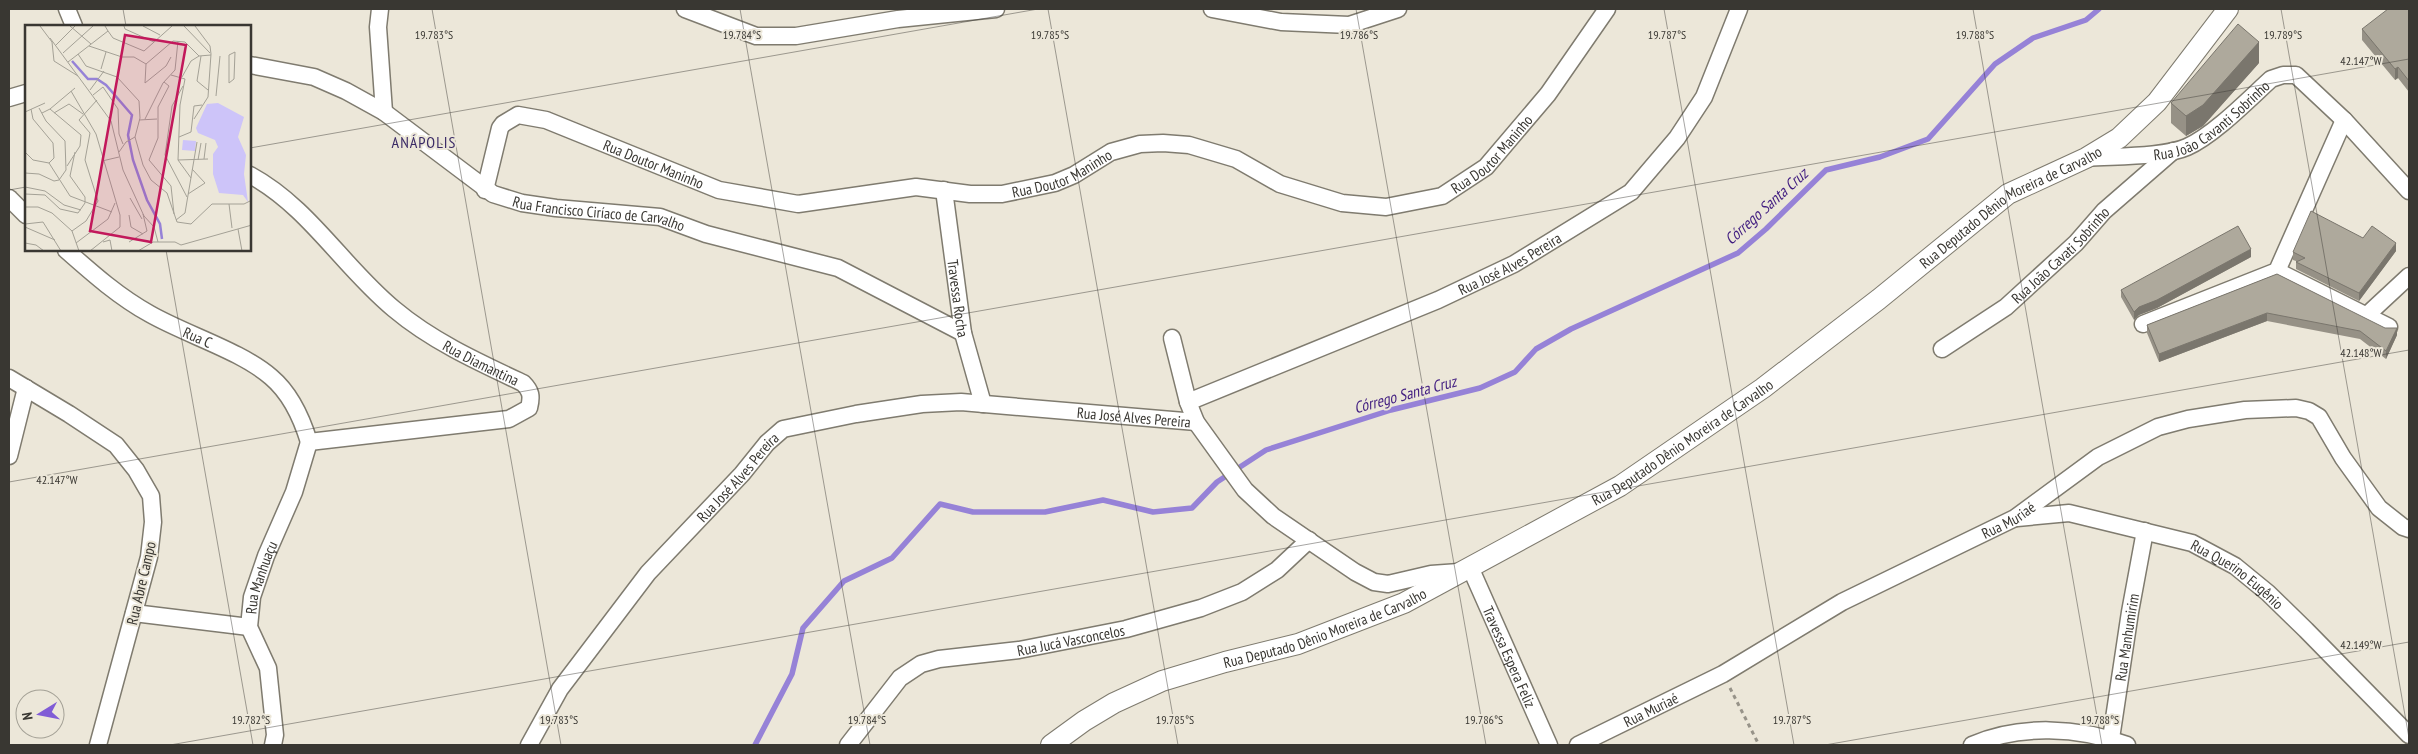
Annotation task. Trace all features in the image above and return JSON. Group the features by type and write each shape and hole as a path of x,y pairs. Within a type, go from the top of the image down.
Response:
{"street":[{"path":"68,9 74,25"},
{"path":"380,9 378,27 384,112"},
{"path":"685,9 756,36 796,36 898,18 996,9"},
{"path":"1212,9 1281,22 1349,26 1398,9"},
{"name":"Rua Doutor Maninho","path":"486,190 500,128 509,118 518,115 546,120 719,190 798,204 916,187 970,194 1002,194 1055,183 1074,175 1111,152 1140,144 1163,143 1189,145 1236,159 1280,184 1342,204 1386,207 1442,196 1486,167 1548,94 1607,9"},
{"name":"Rua José Alves Pereira","path":"529,745 560,689 648,572 736,481 767,442 783,429 824,420 922,404 961,402 1196,422 1188,402 1438,300 1514,264 1631,192 1677,138 1704,97 1739,9"},
{"name":"Rua Deputado Dênio Moreira de Carvalho","path":"1051,745 1084,721 1114,703 1162,681 1225,662 1298,644 1404,603 1620,486 1763,388 1879,299 2008,194 2086,158 2124,134 2157,102 2228,9"},
{"name":"Rua Francisco Ciríaco de Carvalho","path":"251,65 314,77 384,112 486,190 522,203 660,217 724,239 838,268 963,333"},
{"name":"Rua João Cavanti Sobrinho","path":"2086,158 2173,151 2188,147 2205,136 2270,79 2283,74 2296,75 2344,120 2409,191"},
{"path":"9,98 25,94"},
{"path":"2143,324 2277,271 2344,120"},
{"name":"Rua João Cavati Sobrinho","path":"1942,349 2006,308 2076,243 2104,211 2173,151"},
{"name":"Rua Diamantina","path":"251,176 283,196 394,310 458,351 523,383 529,388 532,397 529,408 509,420 309,442"},
{"name":"Travessa Rocha","path":"944,190 963,333 983,404"},
{"path":"9,198 25,214"},
{"name":"Rua C","path":"67,251 100,280 149,314 252,362 273,378 302,421 309,442"},
{"path":"2277,271 2389,327"},
{"path":"2367,315 2409,276"},
{"path":"1172,338 1188,402"},
{"name":"Rua Abre Campo","path":"9,378 116,445 136,470 151,496 154,522 149,557 98,745"},
{"path":"9,456 26,388"},
{"name":"Rua Muriaé","path":"1578,745 1723,674 1842,602 2015,518 2098,457 2158,427 2188,419 2245,410 2296,408 2309,411 2319,417 2343,458 2379,508 2409,529"},
{"path":"1196,422 1245,490 1273,516 1355,572 1374,582 1388,584 1431,574 1466,570"},
{"name":"Rua Manhuaçu","path":"273,745 275,735 268,668 249,627 252,598 266,556 294,492 309,442"},
{"name":"Rua Querino Eugênio","path":"2015,518 2069,513 2192,543 2235,566 2268,593 2409,735"},
{"name":"Rua Manhumirim","path":"2110,742 2130,612 2145,531"},
{"name":"Rua Jucá Vasconcelos","path":"848,745 900,678 921,664 939,659 1019,650 1126,629 1201,608 1242,592 1277,570 1309,540"},
{"name":"Travessa Espera Feliz","path":"1466,570 1549,745"},
{"path":"134,613 249,627"},
{"path":"1972,745 1981,741 2037,730 2127,745"}],"path":[{"path":"1723,674 1759,745"}],"building":[{"path":"2388,9 2409,9 2409,81 2398,67 2395,69 2362,29"},
{"path":"2238,24 2259,42 2203,105 2186,116 2171,103"},
{"path":"2311,211 2363,238 2372,226 2396,243 2359,293 2296,262 2305,258 2293,252"},
{"path":"2238,226 2251,249 2157,300 2139,307 2134,312 2121,290"},
{"path":"2277,274 2385,328 2397,328 2386,351 2360,331 2267,313 2159,354 2147,325"}],"waterway":[{"name":"Córrego Santa Cruz","path":"755,745 792,674 803,628 844,581 892,558 940,504 973,512 1045,512 1103,500 1153,512 1192,508 1217,482 1266,450 1391,410 1480,388 1515,372 1536,349 1571,329 1738,253 1766,229 1826,170 1880,157 1928,139 1995,64 2033,38 2086,20 2099,9"}],"district":[{"name":"ANÁPOLIS","path":"424,142"}]}
